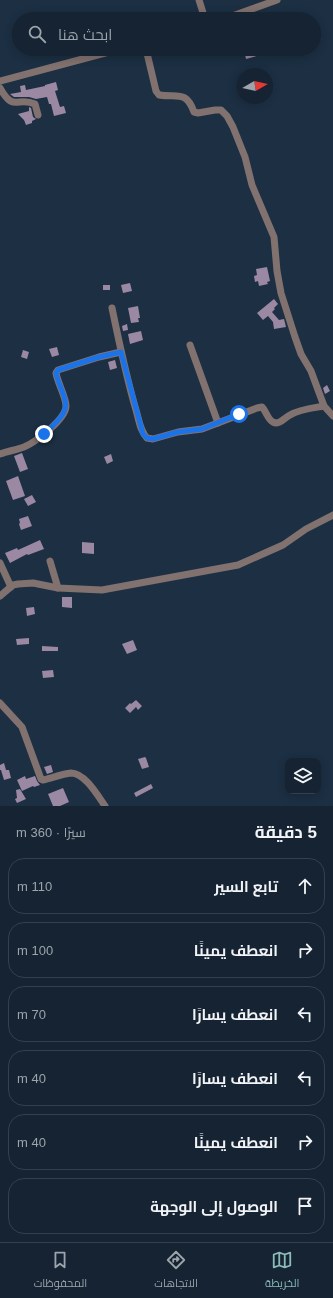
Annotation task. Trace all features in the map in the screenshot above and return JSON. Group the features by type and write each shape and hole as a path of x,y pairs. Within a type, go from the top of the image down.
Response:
{"street":[{"path":"199,0 203,12"},
{"path":"244,12 278,0"},
{"path":"0,81 94,56"},
{"path":"148,56 156,91 159,95 185,98 191,103 194,112 198,113 221,110 233,126 245,158 252,185 274,237 277,271 281,293 295,337 311,371 324,406 333,416"},
{"path":"0,88 5,98 10,101 18,103 30,102 35,104 38,115"},
{"path":"112,308 121,352 143,434 147,438 153,439 178,432 202,429 262,407 272,422 275,423 280,422 290,415 302,410 324,406"},
{"path":"190,345 218,423"},
{"path":"0,454 31,443 44,434 62,416 66,407 56,373 58,370 99,357 121,352"},
{"path":"0,596 11,587 18,584 33,583 58,588 102,590 238,565 283,546 306,529 333,515"},
{"path":"50,562 58,588"},
{"path":"0,563 11,587"},
{"path":"0,703 22,727 41,779 43,780 70,774 79,775 91,786 105,806"}],"building":[{"path":"245,56 256,56 246,59"},
{"path":"56,82 58,90 55,91 60,107 64,106 66,113 54,116 51,104 49,104 47,97 36,99 29,97 14,97 10,94 21,92 20,86 25,85 26,90"},
{"path":"29,107 31,108 33,117 36,119 32,121 32,123 26,125 24,120 18,114 29,111"},
{"path":"267,267 270,281 267,282 268,284 259,286 258,281 255,282 254,276 257,275 256,269"},
{"path":"130,283 132,291 123,293 121,285"},
{"path":"103,285 110,285 110,290 103,290"},
{"path":"274,299 278,304 272,312 279,320 284,319 286,327 274,329 273,322 268,316 263,320 257,313"},
{"path":"138,306 140,318 138,318 139,322 131,323 128,308"},
{"path":"127,324 128,330 123,331 122,326"},
{"path":"141,331 143,340 130,344 128,334"},
{"path":"57,347 59,355 52,357 49,349"},
{"path":"23,350 29,352 27,359 21,357"},
{"path":"115,360 117,368 110,370 108,362"},
{"path":"327,385 330,391 325,394 323,388"},
{"path":"22,453 28,469 20,472 14,456"},
{"path":"111,454 113,461 107,464 104,457"},
{"path":"18,476 25,496 13,500 6,481"},
{"path":"32,495 36,502 28,506 24,499"},
{"path":"28,516 32,526 21,530 19,519"},
{"path":"40,540 44,549 28,555 27,554 10,563 5,553 17,548 18,550"},
{"path":"82,542 94,543 94,554 82,553"},
{"path":"62,597 72,597 72,608 62,607"},
{"path":"34,607 35,614 27,616 26,608"},
{"path":"29,638 29,644 17,645 16,639"},
{"path":"133,640 137,650 127,654 122,644"},
{"path":"42,646 58,647 58,651 42,651"},
{"path":"53,670 54,677 43,678 42,671"},
{"path":"136,700 142,706 138,710 136,707 130,713 125,708"},
{"path":"145,757 149,767 142,769 138,759"},
{"path":"4,763 6,770 9,770 11,778 4,780 0,770 0,765"},
{"path":"51,765 53,772 47,774 44,767"},
{"path":"25,776 26,779 35,776 40,785 33,786 22,791 17,780"},
{"path":"151,784 153,788 136,797 134,793"},
{"path":"63,788 69,802 60,806 53,806 48,794"},
{"path":"20,789 26,799 17,803 15,799 17,798 16,790"}],"route":[{"path":"44,434 62,416 66,407 56,373 58,370 99,357 121,352 133,401 143,434 147,438 153,439 178,432 202,429 239,414"}]}
